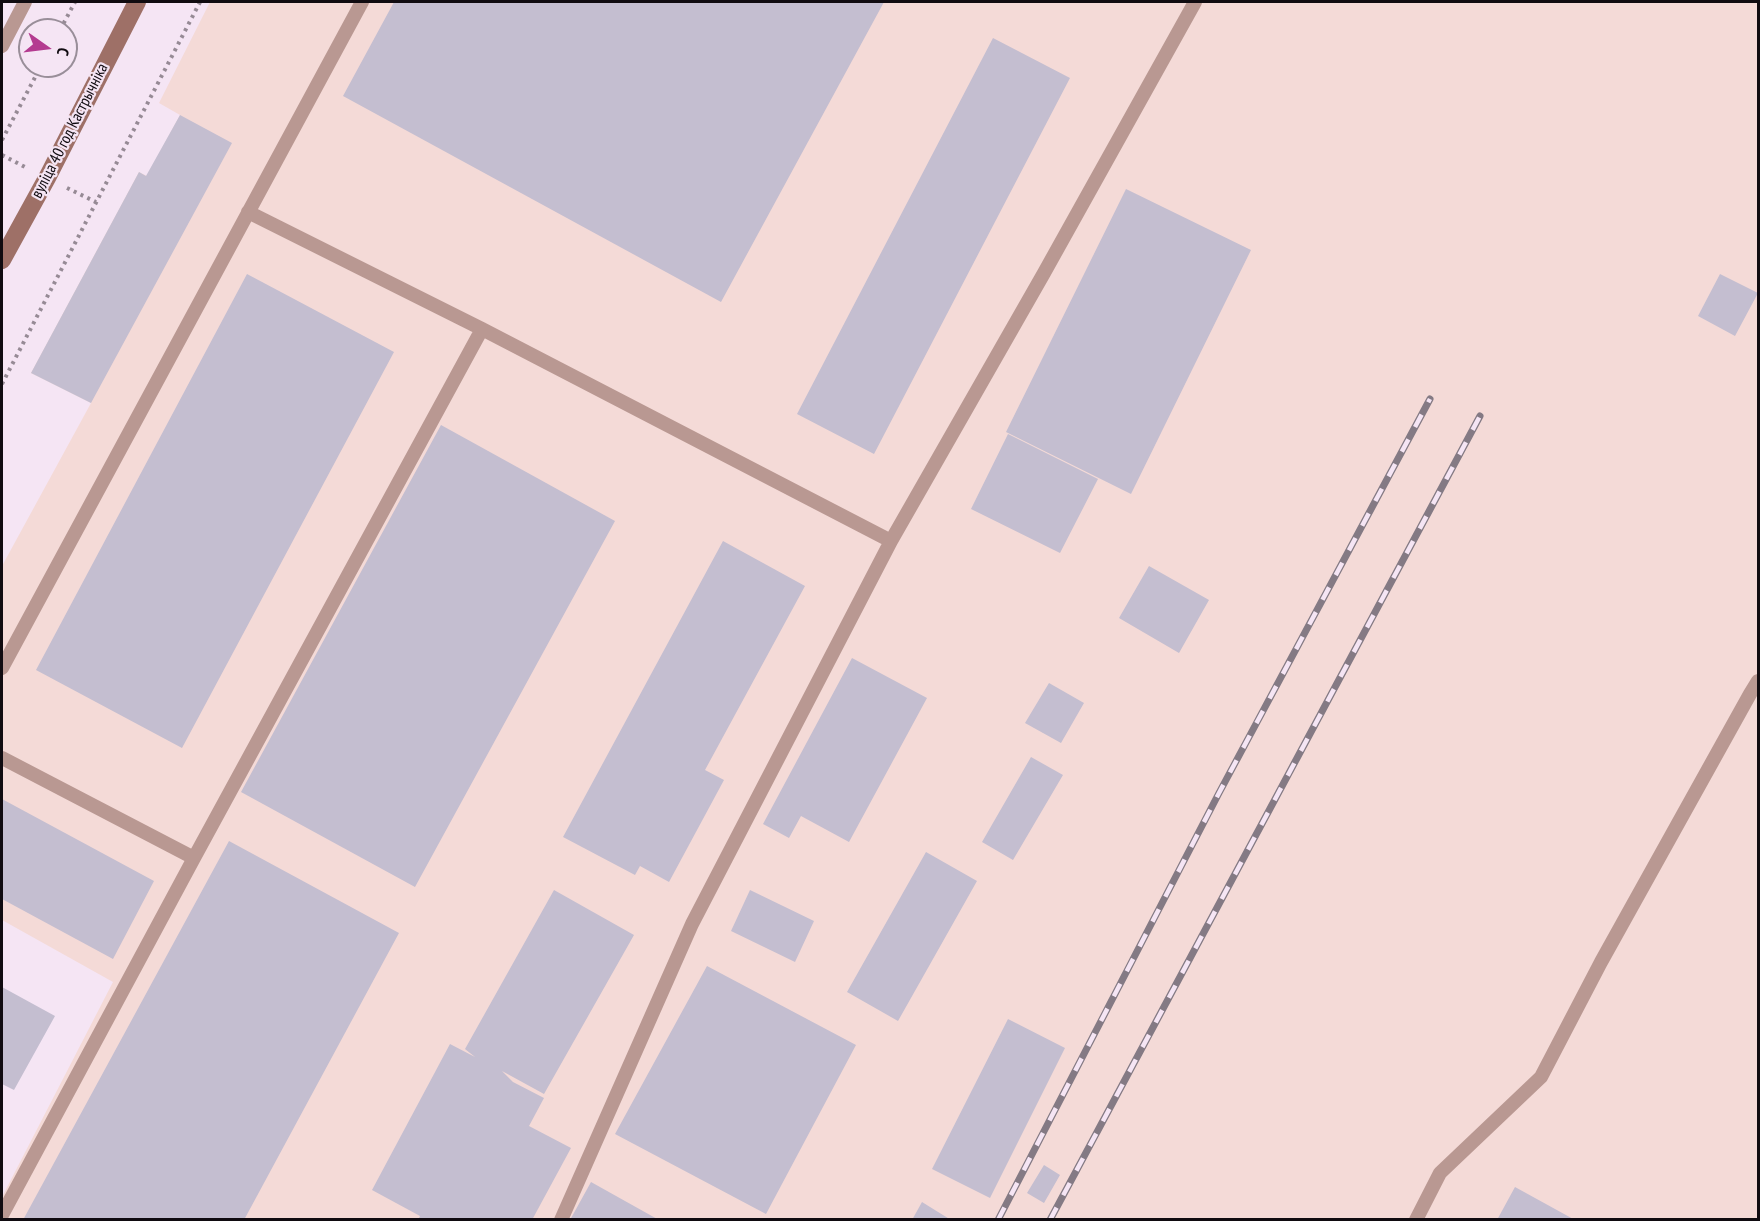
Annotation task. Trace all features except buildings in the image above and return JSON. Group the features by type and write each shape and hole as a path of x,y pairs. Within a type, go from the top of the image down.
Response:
{"main road":[{"name":"вуліца 40 год Кастрычніка","path":"2,260 47,178 137,2"}],"lane":[{"path":"2,46 25,2"},
{"path":"2,668 362,2"},
{"path":"561,1220 692,924 891,541 1196,2"},
{"path":"2,14 15,21"},
{"path":"248,212 482,329 891,541"},
{"path":"2,1215 482,329"},
{"path":"1416,1220 1440,1173 1541,1077 1601,962 1754,692 1758,681"},
{"path":"2,758 194,858"}],"path":[{"path":"66,18 75,2"},
{"path":"2,384 200,2"},
{"path":"2,140 34,78"},
{"path":"47,178 96,202"}],"shaded area":[{"path":"210,2 1758,2 1758,1219 2,1220 2,1197 113,982 2,920 2,566 91,403 31,373 139,172 147,176 180,115 159,103"}],"railway":[{"path":"998,1220 1219,793 1430,399"},
{"path":"1050,1220 1480,416"}]}
